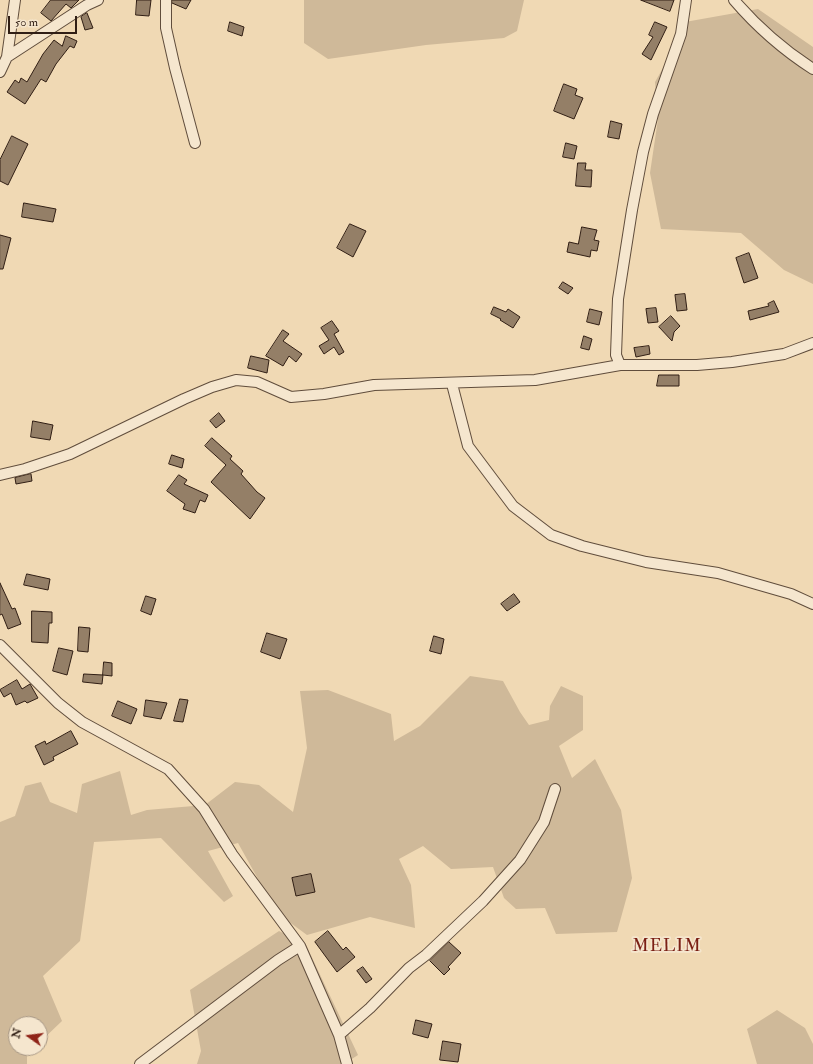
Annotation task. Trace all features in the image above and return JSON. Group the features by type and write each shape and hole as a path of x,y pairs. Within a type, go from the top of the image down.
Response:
{"street":[{"path":"0,72 7,57 15,0"},
{"path":"7,57 87,5 98,0"},
{"path":"166,0 166,28 195,143"},
{"path":"620,365 616,355 618,299 633,203 647,137 681,34 686,0"},
{"path":"734,0 752,21 787,52 813,69"},
{"path":"0,475 25,469 70,454 184,399 212,387 236,380 257,382 291,398 374,385 452,384 535,380 620,365 697,365 732,362 784,354 813,343"},
{"path":"452,384 468,446 513,506 551,535 582,546 646,562 718,573 791,594 813,604"},
{"path":"0,645 58,703 82,722 168,769 204,809 232,854 300,946 339,1035 347,1064"},
{"path":"339,1035 370,1008 409,968 426,955 477,906 520,860 544,822 555,789"},
{"path":"140,1064 278,960 300,946"}],"shaded area":[{"path":"304,0 524,0 517,31 504,38 426,45 328,59 304,43"},
{"path":"758,9 813,47 813,284 784,270 741,233 661,229 650,173 658,119 655,82 675,47 685,22"},
{"path":"470,676 503,681 529,725 549,720 550,706 561,686 583,696 583,730 559,746 572,778 595,759 621,810 632,878 617,932 556,934 545,908 516,909 504,898 493,867 451,869 423,846 399,859 411,885 415,928 370,917 307,935 277,913 238,843 208,851 233,896 224,902 161,838 94,842 80,941 43,976 62,1021 48,1034 48,1016 8,1016 8,1056 27,1056 27,1064 0,1064 0,822 15,816 25,786 41,782 50,802 77,813 82,784 120,771 131,815 147,810 205,805 235,782 259,785 293,812 307,748 300,691 328,690 391,714 394,741 420,726"},
{"path":"279,931 306,945 358,1055 344,1064 197,1064 201,1051 190,990"},
{"path":"777,1010 805,1028 813,1044 813,1064 757,1064 747,1029"}],"building":[{"path":"51,0 79,0 71,8 66,4 51,21 41,13"},
{"path":"137,0 151,0 149,16 136,15"},
{"path":"172,0 191,0 186,9 172,3"},
{"path":"641,0 674,0 670,11"},
{"path":"87,13 93,28 85,30 81,17"},
{"path":"230,22 244,27 242,36 228,31"},
{"path":"655,22 667,27 651,60 642,54 653,37 649,35"},
{"path":"66,36 77,41 74,48 70,46 56,64 46,82 41,79 25,104 7,92 15,80 19,83 21,78 27,82 43,54 54,40 62,46"},
{"path":"564,84 577,89 575,95 583,98 574,119 554,111"},
{"path":"611,121 622,124 619,139 608,137"},
{"path":"12,136 28,144 8,185 0,181 0,160"},
{"path":"566,143 577,146 574,159 563,157"},
{"path":"578,163 586,163 585,170 592,170 591,187 576,186"},
{"path":"24,203 56,209 53,222 22,217"},
{"path":"350,224 366,231 353,257 337,248"},
{"path":"582,227 597,230 594,240 599,241 597,251 591,250 590,257 567,252 569,242 578,244"},
{"path":"0,235 11,238 3,269 0,269"},
{"path":"749,253 758,278 744,283 736,258"},
{"path":"563,282 573,288 568,294 559,288"},
{"path":"685,294 687,310 677,311 675,295"},
{"path":"774,301 779,312 750,320 748,311 769,306 768,304"},
{"path":"494,307 506,312 508,309 520,317 513,328 491,314"},
{"path":"656,308 658,322 648,323 646,309"},
{"path":"590,309 602,312 599,325 587,322"},
{"path":"671,316 680,326 674,332 672,341 659,327"},
{"path":"332,321 339,331 334,334 344,352 339,355 334,347 324,354 319,346 329,340 321,328"},
{"path":"283,330 289,334 283,341 302,354 296,362 289,356 283,366 266,356"},
{"path":"584,336 592,339 589,350 581,348"},
{"path":"649,346 650,354 636,357 634,348"},
{"path":"251,356 269,360 267,373 248,368"},
{"path":"659,375 679,375 679,386 657,386"},
{"path":"219,413 225,421 216,428 210,421"},
{"path":"33,421 53,425 50,440 31,437"},
{"path":"212,438 232,456 230,459 243,471 241,474 257,492 265,498 250,519 211,482 226,465 205,446"},
{"path":"172,455 184,459 182,468 169,464"},
{"path":"31,474 32,481 16,484 15,478"},
{"path":"179,475 187,480 184,484 208,495 205,502 200,500 195,513 183,509 185,504 167,491"},
{"path":"27,574 50,579 48,590 24,585"},
{"path":"0,583 12,609 15,608 21,624 8,629 2,614 0,615"},
{"path":"514,594 520,602 507,611 501,604"},
{"path":"146,596 156,599 151,615 141,611"},
{"path":"32,611 52,612 52,623 49,623 48,643 32,642"},
{"path":"79,627 90,628 88,652 78,651"},
{"path":"267,633 287,639 280,659 261,652"},
{"path":"434,636 444,639 441,654 430,651"},
{"path":"59,648 73,651 67,675 53,671"},
{"path":"104,662 112,663 112,676 103,675"},
{"path":"84,674 103,675 102,684 83,682"},
{"path":"17,680 22,689 30,684 38,698 27,703 25,701 16,705 11,693 4,697 0,690"},
{"path":"180,699 188,700 183,722 174,721"},
{"path":"146,700 167,703 161,719 144,716"},
{"path":"118,701 137,709 131,724 112,716"},
{"path":"71,731 78,744 53,757 54,760 44,765 35,746 45,741 46,744"},
{"path":"311,874 315,892 296,896 292,878"},
{"path":"328,931 343,950 346,947 355,957 337,972 315,942"},
{"path":"449,942 461,953 448,967 450,969 444,975 430,961"},
{"path":"363,967 372,979 366,983 357,971"},
{"path":"416,1020 432,1024 428,1038 413,1034"},
{"path":"443,1041 461,1044 458,1062 440,1060"}],"district":[{"name":"MELIM","path":"667,947"}]}
